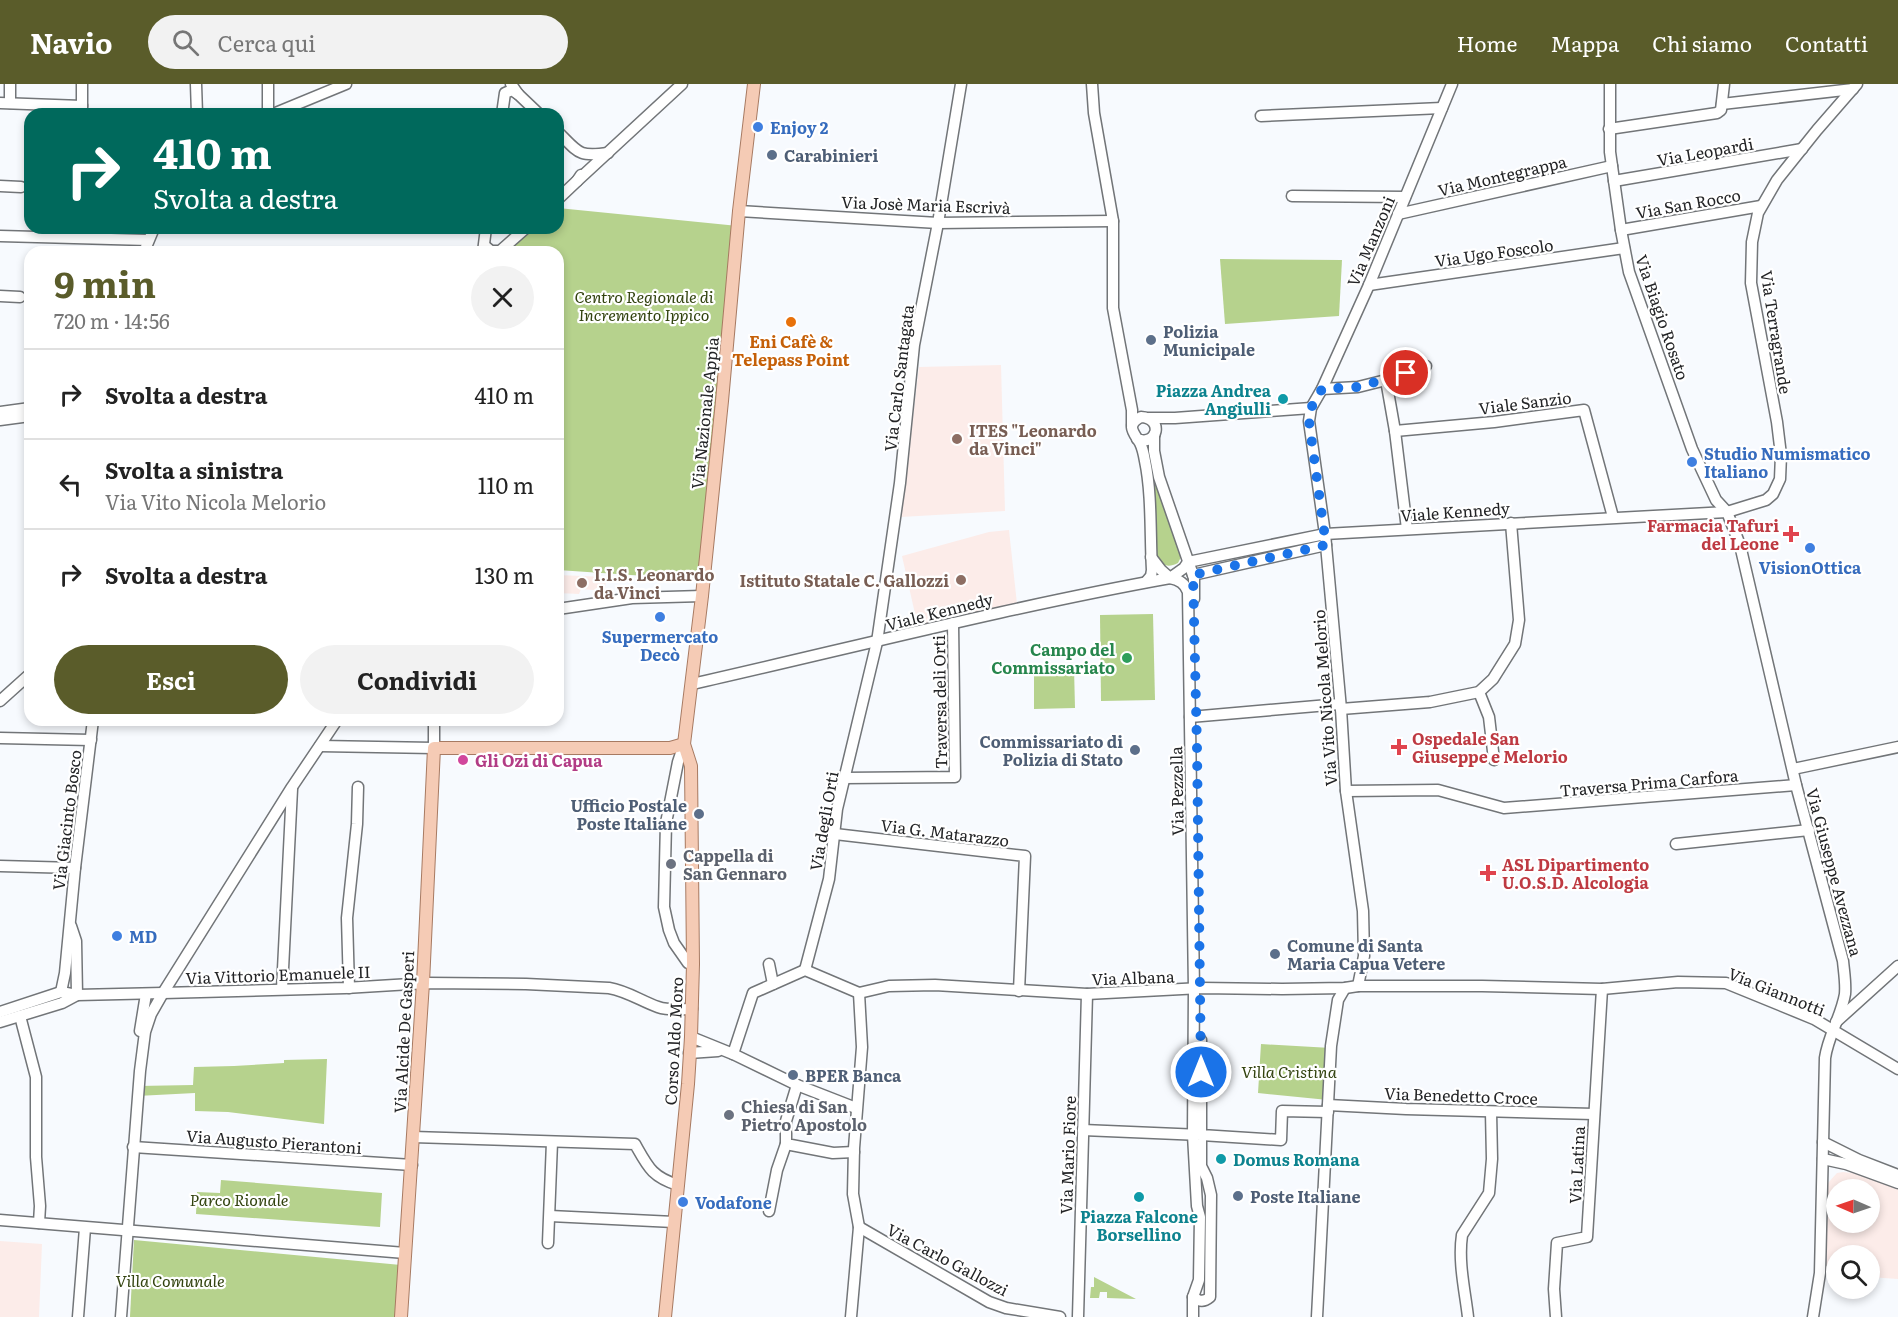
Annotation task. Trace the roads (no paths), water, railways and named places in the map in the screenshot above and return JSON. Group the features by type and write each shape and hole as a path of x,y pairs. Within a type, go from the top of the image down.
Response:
{"main road":[{"name":"Via Nazionale Appia","path":"684,744 702,596 739,211 754,84"},
{"path":"434,748 670,748 684,744"},
{"name":"Corso Aldo Moro","path":"665,1317 688,1084 692,1009 691,766 684,744"},
{"name":"Via Alcide De Gasperi","path":"401,1317 423,983 434,748"}],"street":[{"path":"10,84 5,103 60,108"},
{"path":"82,84 82,108"},
{"path":"196,84 197,108"},
{"path":"268,84 268,108"},
{"path":"288,108 346,84"},
{"path":"564,193 682,84"},
{"name":"Via Carlo Santagata","path":"877,642 900,483 914,345 938,223 961,84"},
{"path":"1092,84 1094,113 1113,221 1113,308 1132,410 1132,433 1141,446 1193,575 1193,716 1430,702 1479,692 1493,679 1515,644 1519,620 1510,523"},
{"name":"Via Manzoni","path":"1311,408 1322,389 1369,285 1452,84"},
{"name":"Via Biagio Rosato","path":"1610,84 1609,129 1612,166 1629,272 1692,449 1716,500 1726,512"},
{"path":"1609,129 1716,113 1721,110 1724,84"},
{"path":"1722,104 1855,86"},
{"name":"Via Terragrande","path":"1726,512 1766,500 1773,494 1780,478 1781,455 1777,422 1751,283 1752,242 1761,206 1777,180 1855,86"},
{"path":"503,108 505,87 518,94 533,108"},
{"path":"1261,116 1442,108"},
{"path":"564,138 577,151 589,156 608,153"},
{"name":"Via Leopardi","path":"1614,182 1802,149"},
{"path":"577,181 589,156"},
{"name":"Via Montegrappa","path":"1398,214 1612,166"},
{"path":"0,186 21,187"},
{"path":"1292,196 1405,197"},
{"name":"Via San Rocco","path":"1621,230 1761,206"},
{"name":"Via Josè Maria Escrivà","path":"739,211 938,223 1113,221"},
{"path":"146,246 150,234"},
{"path":"507,246 520,234"},
{"path":"0,236 147,240"},
{"path":"1113,246 1118,296 1137,409 1155,424 1151,576 1146,582"},
{"name":"Via Ugo Foscolo","path":"1369,285 1624,248"},
{"path":"0,296 20,297"},
{"path":"1322,389 1358,387 1426,366"},
{"path":"1386,380 1407,529"},
{"path":"1132,425 1137,419 1147,417 1175,418 1311,408"},
{"name":"Via Vito Nicola Melorio","path":"1311,408 1309,421 1326,539 1346,791 1362,911 1364,956 1358,986"},
{"path":"0,412 24,409"},
{"path":"1285,410 1309,421"},
{"name":"Viale Sanzio","path":"1395,431 1494,422 1584,410 1613,517"},
{"path":"0,420 24,417"},
{"path":"1137,439 1148,440 1175,418"},
{"name":"Viale Kennedy","path":"1188,562 1326,539 1407,529 1726,512"},
{"name":"Via Giuseppe Avezzana","path":"1726,512 1740,545 1796,785 1843,961 1845,996 1825,1058 1820,1273 1813,1317"},
{"path":"1193,575 1326,539"},
{"path":"1151,556 1170,578 1184,568 1188,562"},
{"name":"Viale Kennedy","path":"692,684 1032,604 1170,578"},
{"name":"Via Pezzella","path":"1170,578 1182,582 1188,592 1193,716 1200,1135"},
{"path":"564,608 632,598 702,596"},
{"name":"Traversa deli Orti","path":"844,778 955,777 953,623"},
{"name":"Via degli Orti","path":"805,970 829,879 837,809 877,642"},
{"path":"0,701 24,679"},
{"path":"1479,692 1489,717 1494,760"},
{"name":"Via Giacinto Bosco","path":"61,992 65,974 92,726"},
{"path":"141,1053 145,1032 163,993 292,787 333,726"},
{"path":"320,746 434,748 434,726"},
{"path":"0,738 90,740"},
{"path":"684,744 678,762 666,823 664,907 674,943 688,963 693,964"},
{"path":"1793,769 1898,747"},
{"name":"Traversa Prima Carfora","path":"1346,791 1438,790 1504,808 1796,785"},
{"path":"282,989 292,787"},
{"path":"349,988 347,918 357,824 358,788"},
{"path":"1676,844 1809,830"},
{"name":"Via G. Matarazzo","path":"835,834 1026,856 1019,991"},
{"path":"0,866 75,868"},
{"name":"Via Giacinto Bosco","path":"70,923 76,941 77,995"},
{"path":"769,964 773,984"},
{"path":"1834,1027 1898,966"},
{"path":"734,1054 753,993 805,970 859,993 862,1047 856,1108 853,1194 859,1227 851,1317"},
{"name":"Via Giannotti","path":"1602,989 1678,982 1726,983 1834,1027 1898,1069"},
{"name":"Via Vittorio Emanuele II","path":"0,1012 61,992 77,995 146,994 349,988 423,983 609,988 620,990 658,1007 692,1009"},
{"name":"Via Albana","path":"859,993 889,986 935,985 1087,994 1198,988 1345,988 1358,986 1602,989"},
{"path":"1317,1317 1331,1046 1338,1000 1345,988"},
{"name":"Via Latina","path":"1556,1317 1554,1289 1557,1243 1587,1237 1602,989"},
{"path":"121,1317 141,1031 146,994"},
{"name":"Via Mario Fiore","path":"1078,1317 1087,994"},
{"name":"Via Vittorio Emanuele II","path":"0,1022 62,1003 77,995"},
{"path":"20,1016 36,1077 39,1224"},
{"path":"691,1037 856,1108"},
{"path":"689,1053 721,1050"},
{"path":"769,1211 777,1170 786,1144 786,1121 797,1084"},
{"name":"Via Benedetto Croce","path":"1200,1135 1281,1140 1282,1111 1328,1108 1594,1114"},
{"path":"1468,1317 1462,1273 1461,1243 1462,1235 1489,1193 1492,1159 1491,1112"},
{"path":"1083,1130 1200,1135"},
{"path":"1193,1297 1199,1301 1205,1301 1210,1297 1211,1195 1201,1166 1200,1135"},
{"path":"1193,1317 1193,1297 1199,1280 1200,1217 1195,1172 1200,1135"},
{"path":"413,1137 636,1144 647,1165 660,1179 678,1185"},
{"path":"548,1243 552,1142"},
{"path":"1823,1142 1859,1160 1898,1175"},
{"path":"786,1144 833,1152 854,1152"},
{"name":"Via Augusto Pierantoni","path":"133,1147 412,1165"},
{"path":"1823,1159 1846,1164 1898,1183"},
{"path":"1197,1187 1209,1185"},
{"path":"550,1216 674,1221"},
{"path":"0,1220 405,1253"},
{"name":"Via Carlo Gallozzi","path":"859,1227 989,1302 1006,1308 1060,1317"},
{"path":"78,1317 85,1228"}],"place":[{"name":"Enjoy 2","path":"758,127"},
{"name":"Carabinieri","path":"772,155"},
{"name":"Eni Cafè & Telepass Point","path":"791,322"},
{"name":"Polizia Municipale","path":"1151,340"},
{"name":"Piazza Andrea Angiulli","path":"1283,399"},
{"name":"ITES \"Leonardo da Vinci\"","path":"957,439"},
{"name":"Studio Numismatico Italiano","path":"1692,462"},
{"name":"Farmacia Tafuri del Leone","path":"1791,534"},
{"name":"VisionOttica","path":"1810,548"},
{"name":"Istituto Statale C. Gallozzi","path":"961,580"},
{"name":"I.I.S. Leonardo da Vinci","path":"582,583"},
{"name":"Supermercato Decò","path":"660,617"},
{"name":"Campo del Commissariato","path":"1127,658"},
{"name":"Ospedale San Giuseppe e Melorio","path":"1399,747"},
{"name":"Commissariato di Polizia di Stato","path":"1135,750"},
{"name":"Gli Ozi di Capua","path":"463,760"},
{"name":"Ufficio Postale Poste Italiane","path":"699,814"},
{"name":"Cappella di San Gennaro","path":"671,864"},
{"name":"ASL Dipartimento U.O.S.D. Alcologia","path":"1488,873"},
{"name":"MD","path":"117,936"},
{"name":"Comune di Santa Maria Capua Vetere","path":"1275,954"},
{"name":"BPER Banca","path":"793,1075"},
{"name":"Chiesa di San Pietro Apostolo","path":"729,1115"},
{"name":"Domus Romana","path":"1221,1159"},
{"name":"Poste Italiane","path":"1238,1196"},
{"name":"Piazza Falcone Borsellino","path":"1139,1197"},
{"name":"Vodafone","path":"683,1202"}],"park label":[{"name":"Centro Regionale di Incremento Ippico","path":"644,305"},
{"name":"Villa Cristina","path":"1289,1071"},
{"name":"Parco Rionale","path":"239,1199"},
{"name":"Villa Comunale","path":"170,1280"}]}
